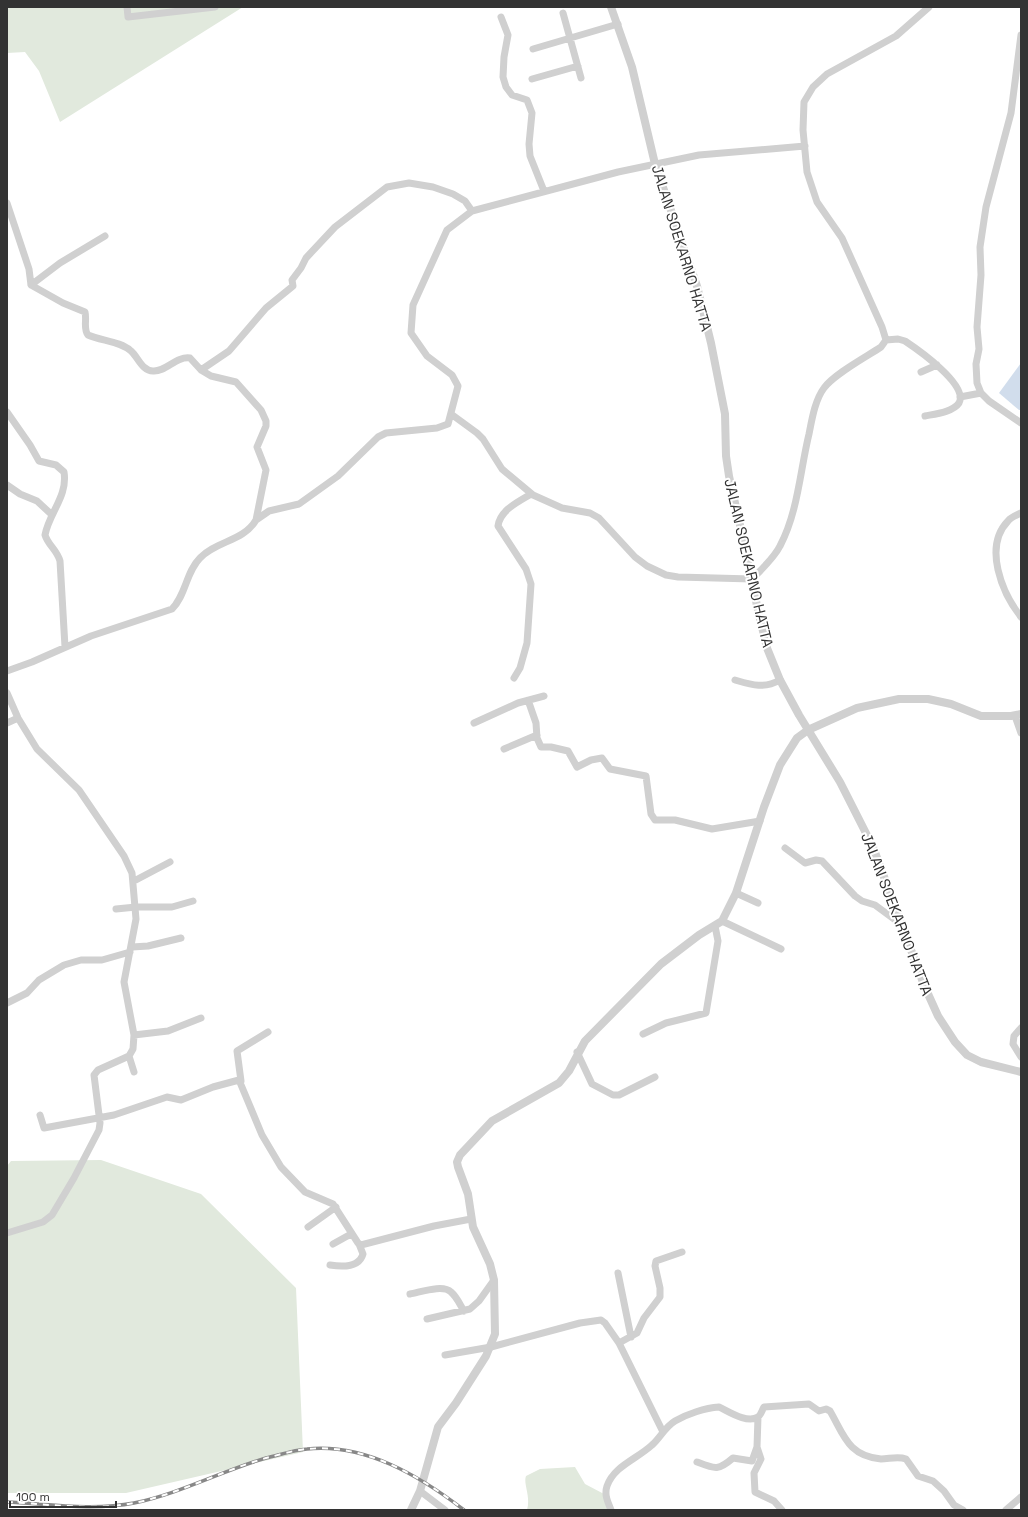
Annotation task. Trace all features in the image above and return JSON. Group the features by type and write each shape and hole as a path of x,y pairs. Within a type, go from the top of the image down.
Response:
{"street":[{"path":"127,7 128,17 156,10 211,7"},
{"name":"JALAN SOEKARNO HATTA","path":"612,7 632,67 655,164 697,286 711,343 725,414 726,456 729,476 764,636 780,680 808,730 840,782 873,847 926,991 938,1016 955,1042 968,1055 981,1062 1021,1072"},
{"path":"886,340 882,327 842,238 817,202 808,172 805,146 804,102 813,87 827,74 896,36 929,7"},
{"path":"563,13 581,78"},
{"path":"501,17 508,35 504,57 504,77 506,87 512,95 527,100 532,113 529,144 530,156 544,191"},
{"path":"533,48 618,24"},
{"path":"1021,35 1011,113 986,207 980,247 981,275 977,327 979,349 976,364 977,383 981,393 988,401 1021,423"},
{"path":"532,78 578,66"},
{"path":"256,520 269,511 300,504 338,476 378,437 386,433 442,428 448,424 458,386 452,375 427,356 411,333 413,309 418,292 431,270 447,230 472,211 544,191 699,155 805,146"},
{"path":"201,370 229,351 266,308 287,293 293,286 292,280 306,258 335,227 387,187 408,183 433,187 453,194 465,201 472,211"},
{"path":"7,203 29,269 31,285"},
{"path":"31,285 60,263 105,236"},
{"path":"7,671 20,667 91,636 172,609 180,598 195,563 201,556 243,533 253,525 256,520 266,470 257,447 263,436 266,421 261,410 236,382 218,379 201,370 188,358 183,358 158,371 147,370 132,351 126,347 88,335 85,329 87,318 85,312 63,303 31,285"},
{"path":"451,414 477,433 502,469 530,494 562,508 590,513 599,518 635,557 647,566 666,575 684,578 752,579 779,548 788,527 794,509 800,468 812,418 817,401 824,387 881,347 886,340 905,340 944,370 960,397 960,402 956,407 944,412 925,416"},
{"path":"921,372 937,365"},
{"path":"960,397 981,393"},
{"path":"7,412 39,461 56,465 64,472 60,502 51,514 45,535 56,550 60,561 65,647"},
{"path":"7,485 20,494 37,501 51,514"},
{"path":"514,678 520,668 527,643 531,584 526,569 498,526 502,514 530,494"},
{"path":"1021,513 1009,520 1004,525 996,548 1003,587 1021,616"},
{"path":"735,680 755,686 773,683 780,680"},
{"path":"7,694 18,718 37,749 79,790 124,856 134,881 136,907 131,950 124,982 134,1035 133,1049 130,1056 134,1072"},
{"path":"474,723 528,700 544,696"},
{"path":"411,1510 420,1491 438,1427 456,1404 491,1347 495,1334 494,1280 490,1264 471,1219 468,1194 458,1167 458,1159 492,1120 559,1083 569,1071 577,1052 585,1041 661,964 699,935 722,921 736,892 785,754 797,738 808,730 857,708 899,699 928,699 951,704 981,716 1018,715 1021,733"},
{"path":"528,700 536,723 539,746 568,751 577,767 591,760 602,758 610,769 646,776 651,814 655,820 675,820 712,829 760,821"},
{"path":"7,723 18,718"},
{"path":"504,749 537,735"},
{"path":"785,848 805,863 816,860 822,861 855,896 862,901 876,905 902,925"},
{"path":"134,881 170,862"},
{"path":"736,892 758,903"},
{"path":"116,909 136,907 172,907 193,901"},
{"path":"722,921 738,927 781,949"},
{"path":"643,1034 666,1023 706,1012 718,942 715,926"},
{"path":"7,1003 27,993 39,980 64,965 81,960 102,960 131,950 181,938"},
{"path":"134,1035 168,1031 201,1018"},
{"path":"1021,1028 1014,1036 1013,1044 1021,1057"},
{"path":"268,1032 237,1051 241,1082 262,1135 281,1167 305,1192 336,1207 351,1234 359,1244 363,1254 357,1263 343,1267 330,1265"},
{"path":"577,1052 592,1084 614,1096 655,1077"},
{"path":"7,1233 43,1222 52,1215 98,1133 100,1118 94,1075 98,1070 130,1056"},
{"path":"40,1115 44,1128 126,1112 167,1097 181,1100 213,1087 238,1080 241,1082"},
{"path":"308,1227 336,1207"},
{"path":"359,1244 434,1226 471,1219"},
{"path":"333,1244 351,1234"},
{"path":"619,1343 631,1337 639,1330 644,1318 660,1297 660,1288 655,1266 656,1261 682,1252"},
{"path":"618,1273 631,1337"},
{"path":"427,1319 464,1311 476,1305 494,1280"},
{"path":"410,1294 446,1289 451,1292 464,1311"},
{"path":"445,1355 491,1347 595,1320 605,1323 619,1343 663,1432"},
{"path":"696,1462 715,1468 726,1465 733,1458 752,1461 757,1447 758,1417 763,1408 766,1406 809,1404 819,1411 828,1409 850,1446 857,1451 876,1458 906,1459 918,1476 933,1482 944,1491 954,1505 963,1510"},
{"path":"611,1510 605,1493 615,1473 653,1444 671,1424 683,1417 715,1407 722,1408 734,1416 758,1417"},
{"path":"757,1447 761,1459 754,1473 755,1492 774,1501 782,1510"},
{"path":"420,1491 445,1510"},
{"path":"1006,1510 1021,1497"}],"shaded area":[{"path":"7,7 243,7 60,122 39,71 25,52 7,53"},
{"path":"101,1160 201,1194 296,1288 303,1452 126,1493 7,1493 7,1166 11,1161"},
{"path":"575,1467 585,1484 604,1494 609,1510 527,1510 528,1500 525,1483 526,1476 540,1469"}],"water":[{"path":"1021,363 1021,410 1019,410 999,393"}],"railway":[{"path":"7,1502 87,1507 134,1503 167,1494 266,1458 292,1451 329,1449 350,1451 391,1464 429,1485 464,1510"}]}
